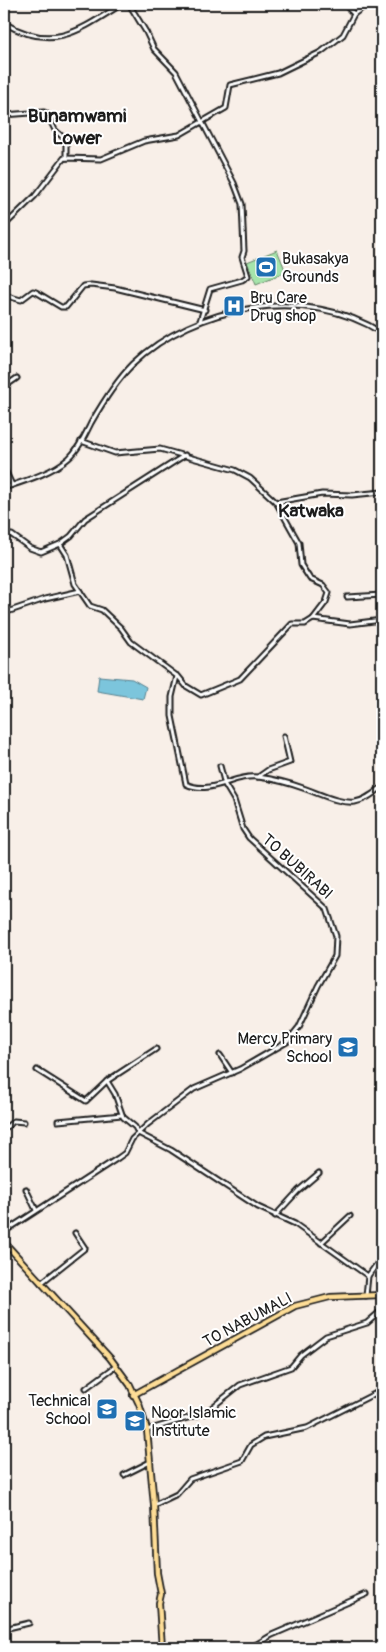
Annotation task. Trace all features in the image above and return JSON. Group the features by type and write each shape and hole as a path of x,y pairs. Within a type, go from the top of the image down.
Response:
{"main road":[{"path":"4,1242 116,1366 130,1385 138,1404 147,1430 154,1506 157,1573 161,1594 159,1604 162,1648"},
{"name":"TO NABUMALI","path":"133,1395 295,1306 330,1297 382,1295"}],"street":[{"path":"4,23 26,35 54,38 77,31 122,4"},
{"path":"129,4 154,49 176,72 242,204 244,251 242,257 248,276 210,289 200,322"},
{"path":"344,4 354,14"},
{"path":"4,226 34,196 64,158 101,159 144,141 179,135 226,108 230,85 278,73 321,52 343,35 354,14 368,4"},
{"path":"4,115 44,112 47,114 55,130 66,140 66,158"},
{"path":"4,295 21,300 33,291 61,307 66,306 83,286 91,285 115,288 142,297 205,310"},
{"path":"4,488 63,462 72,455 106,398 133,364 156,347 200,322 246,310 310,308 359,319 382,333"},
{"path":"4,387 17,378"},
{"path":"60,544 67,555 72,577 80,592 92,607 102,610 112,619 130,642 177,676 186,686 199,695 226,686 244,676 288,627 294,623 305,624 313,619 326,602 329,593 324,585 310,579 301,565 299,543 276,502 244,474 185,455 155,449 115,452 81,441"},
{"path":"4,535 12,535 30,548 44,552 60,544 70,536 85,519 185,455"},
{"path":"4,468 12,485"},
{"path":"276,502 322,494 344,495 382,492"},
{"path":"4,613 45,599 80,592"},
{"path":"347,597 382,595"},
{"path":"313,619 350,624 382,620"},
{"path":"177,676 172,697 172,716 184,782 197,788 224,785 240,778 258,777 352,802 365,799 382,787"},
{"path":"258,777 268,770 290,762 284,736"},
{"name":"TO BUBIRABI","path":"4,1232 118,1158 138,1133 198,1087 232,1073 281,1047 299,1027 318,986 335,956 336,944 332,920 327,909 249,838 243,829 234,800 224,785 220,766"},
{"path":"37,1070 86,1101 110,1078 156,1049"},
{"path":"220,1055 232,1073"},
{"path":"107,1081 115,1094 122,1115 128,1123 135,1127 138,1133 171,1150 255,1205 295,1224 368,1276"},
{"path":"58,1121 122,1115"},
{"path":"4,1129 14,1121 24,1122"},
{"path":"275,1216 298,1191 319,1173"},
{"path":"26,1189 36,1210"},
{"path":"320,1243 350,1216"},
{"path":"42,1283 85,1248 74,1233"},
{"path":"366,1296 368,1276 382,1257"},
{"path":"147,1430 205,1413 240,1385 291,1367 301,1355 326,1336 367,1323 382,1310"},
{"path":"86,1388 116,1366"},
{"path":"154,1506 177,1494 190,1479 242,1461 252,1445 264,1437 307,1428 382,1390"},
{"path":"124,1475 150,1462"},
{"path":"250,1648 272,1635 367,1594"},
{"path":"4,1629 29,1623"}],"green space":[{"name":"Bukasakya Grounds","path":"277,250 286,272 256,284 247,262"}],"water":[{"path":"99,676 132,679 146,687 143,699 97,691"}],"place":[{"name":"Bukasakya Grounds","path":"266,267"},
{"name":"Bru Care Drug shop","path":"234,306"},
{"name":"Mercy Primary School","path":"348,1047"},
{"name":"Technical School","path":"107,1409"},
{"name":"Noor Islamic Institute","path":"135,1421"}],"district":[{"name":"Bunamwami Lower","path":"77,126"},
{"name":"Katwaka","path":"311,510"}]}
